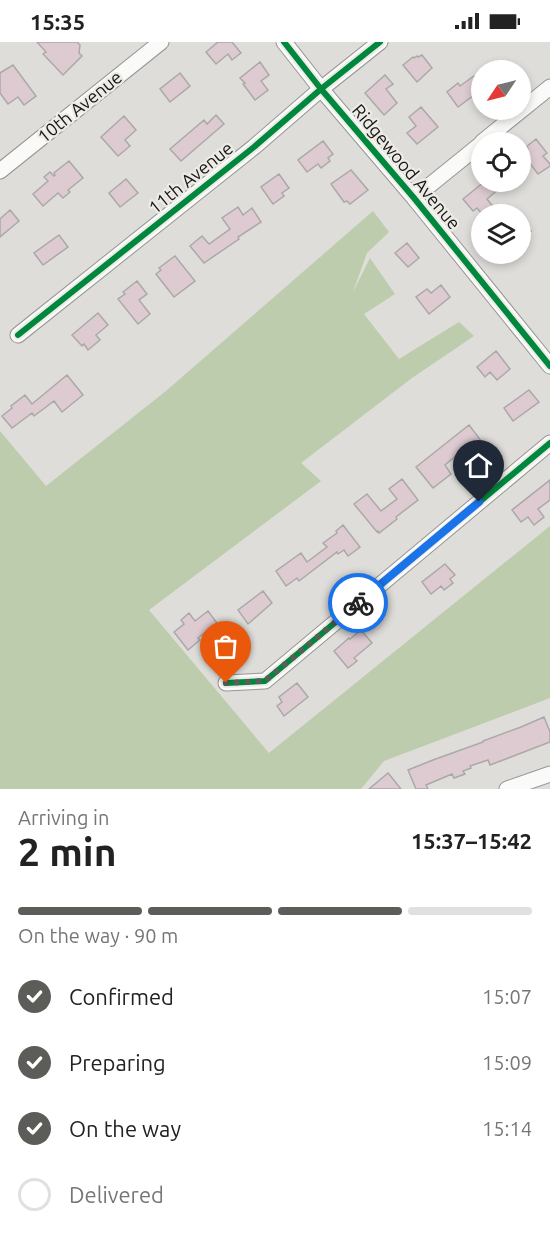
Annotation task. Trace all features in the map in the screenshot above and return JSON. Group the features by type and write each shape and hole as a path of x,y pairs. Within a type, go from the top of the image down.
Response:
{"street":[{"name":"10th Avenue","path":"0,171 161,42"},
{"name":"Ridgewood Avenue","path":"284,42 550,366"},
{"name":"11th Avenue","path":"18,335 254,147 380,42"},
{"path":"495,132 550,87"},
{"path":"414,198 471,152"},
{"path":"226,683 265,681 550,443"},
{"path":"507,789 550,774"}],"green space":[{"path":"373,211 389,232 367,253 353,292 370,258 395,294 364,314 399,359 459,322 474,336 412,378 301,463 321,481 149,610 269,753 550,526 550,698 384,761 361,789 0,789 0,431 46,486 166,391"}],"building":[{"path":"37,42 77,42 80,45 79,53 82,56 63,75 43,54 46,52"},
{"path":"218,42 232,42 241,53 232,60 228,54 216,64 206,52"},
{"path":"422,55 432,68 417,82 403,65 413,57"},
{"path":"260,62 269,75 261,81 268,90 255,100 240,78"},
{"path":"13,65 36,96 24,105 18,97 8,104 0,93 0,73"},
{"path":"180,73 190,86 170,102 160,89"},
{"path":"385,75 393,84 386,89 397,103 384,115 365,93"},
{"path":"471,78 471,97 458,107 447,92 458,83 460,86"},
{"path":"421,107 438,127 417,144 407,133 416,126 409,117"},
{"path":"216,115 224,124 181,161 170,149 204,120 207,124"},
{"path":"124,116 136,130 125,140 130,146 118,156 101,137"},
{"path":"536,139 547,153 543,156 550,164 538,174 531,165 531,143"},
{"path":"323,141 333,154 328,158 330,161 321,168 318,164 307,172 298,160"},
{"path":"69,161 83,178 68,190 70,192 63,198 58,193 43,206 33,194 48,181 44,177 50,172 54,176 54,173"},
{"path":"351,170 368,190 350,204 347,201 344,202 331,184"},
{"path":"279,174 289,188 282,193 284,196 273,204 261,187"},
{"path":"126,179 138,193 120,207 109,193"},
{"path":"472,192 495,192 487,199 491,204 471,204 471,209 463,199"},
{"path":"238,207 243,215 252,208 261,222 204,263 190,246 202,236 209,244 230,229 222,218"},
{"path":"10,210 19,221 0,237 0,219"},
{"path":"59,235 68,247 43,265 34,253"},
{"path":"407,243 419,258 408,267 395,253"},
{"path":"175,256 195,281 174,297 156,274 161,270 159,268"},
{"path":"137,281 147,294 139,300 150,314 138,324 118,299"},
{"path":"441,285 450,297 429,314 416,297 427,289 431,293"},
{"path":"98,313 108,325 96,335 100,340 88,350 72,335"},
{"path":"496,351 510,369 497,380 490,372 485,377 477,367"},
{"path":"67,375 83,395 62,412 54,401 34,416 32,413 12,428 2,416 25,395 32,404"},
{"path":"529,390 539,402 513,421 504,408"},
{"path":"469,425 485,446 473,455 467,447 445,465 451,474 433,488 416,467"},
{"path":"402,479 418,500 379,533 354,504 367,494 381,511 397,499 389,489"},
{"path":"550,480 550,500 538,509 544,517 534,525 528,517 521,522 512,510"},
{"path":"343,525 360,547 348,556 344,550 338,554 337,552 299,581 297,578 286,586 276,571 301,553 307,562 327,547 323,543 337,533 336,531"},
{"path":"445,564 455,575 450,579 453,583 444,590 441,586 431,594 422,582"},
{"path":"263,591 272,603 248,624 238,610"},
{"path":"208,611 217,623 198,638 200,640 188,650 174,632 184,624 181,620 189,613 195,621"},
{"path":"361,630 372,643 354,658 357,661 348,668 334,651"},
{"path":"297,683 308,697 284,716 277,706 282,702 279,697"},
{"path":"544,717 550,732 550,742 490,765 488,760 470,766 471,768 463,771 465,774 454,778 452,774 426,785 428,789 416,789 408,770"},
{"path":"388,773 401,789 369,789"}],"cycle path":[{"path":"284,42 550,366"},
{"path":"18,335 254,147 380,42"},
{"path":"226,683 265,681 550,443"}],"way so far":[{"path":"226,683 265,681 358,603"}],"route":[{"path":"358,603 479,502"}]}
